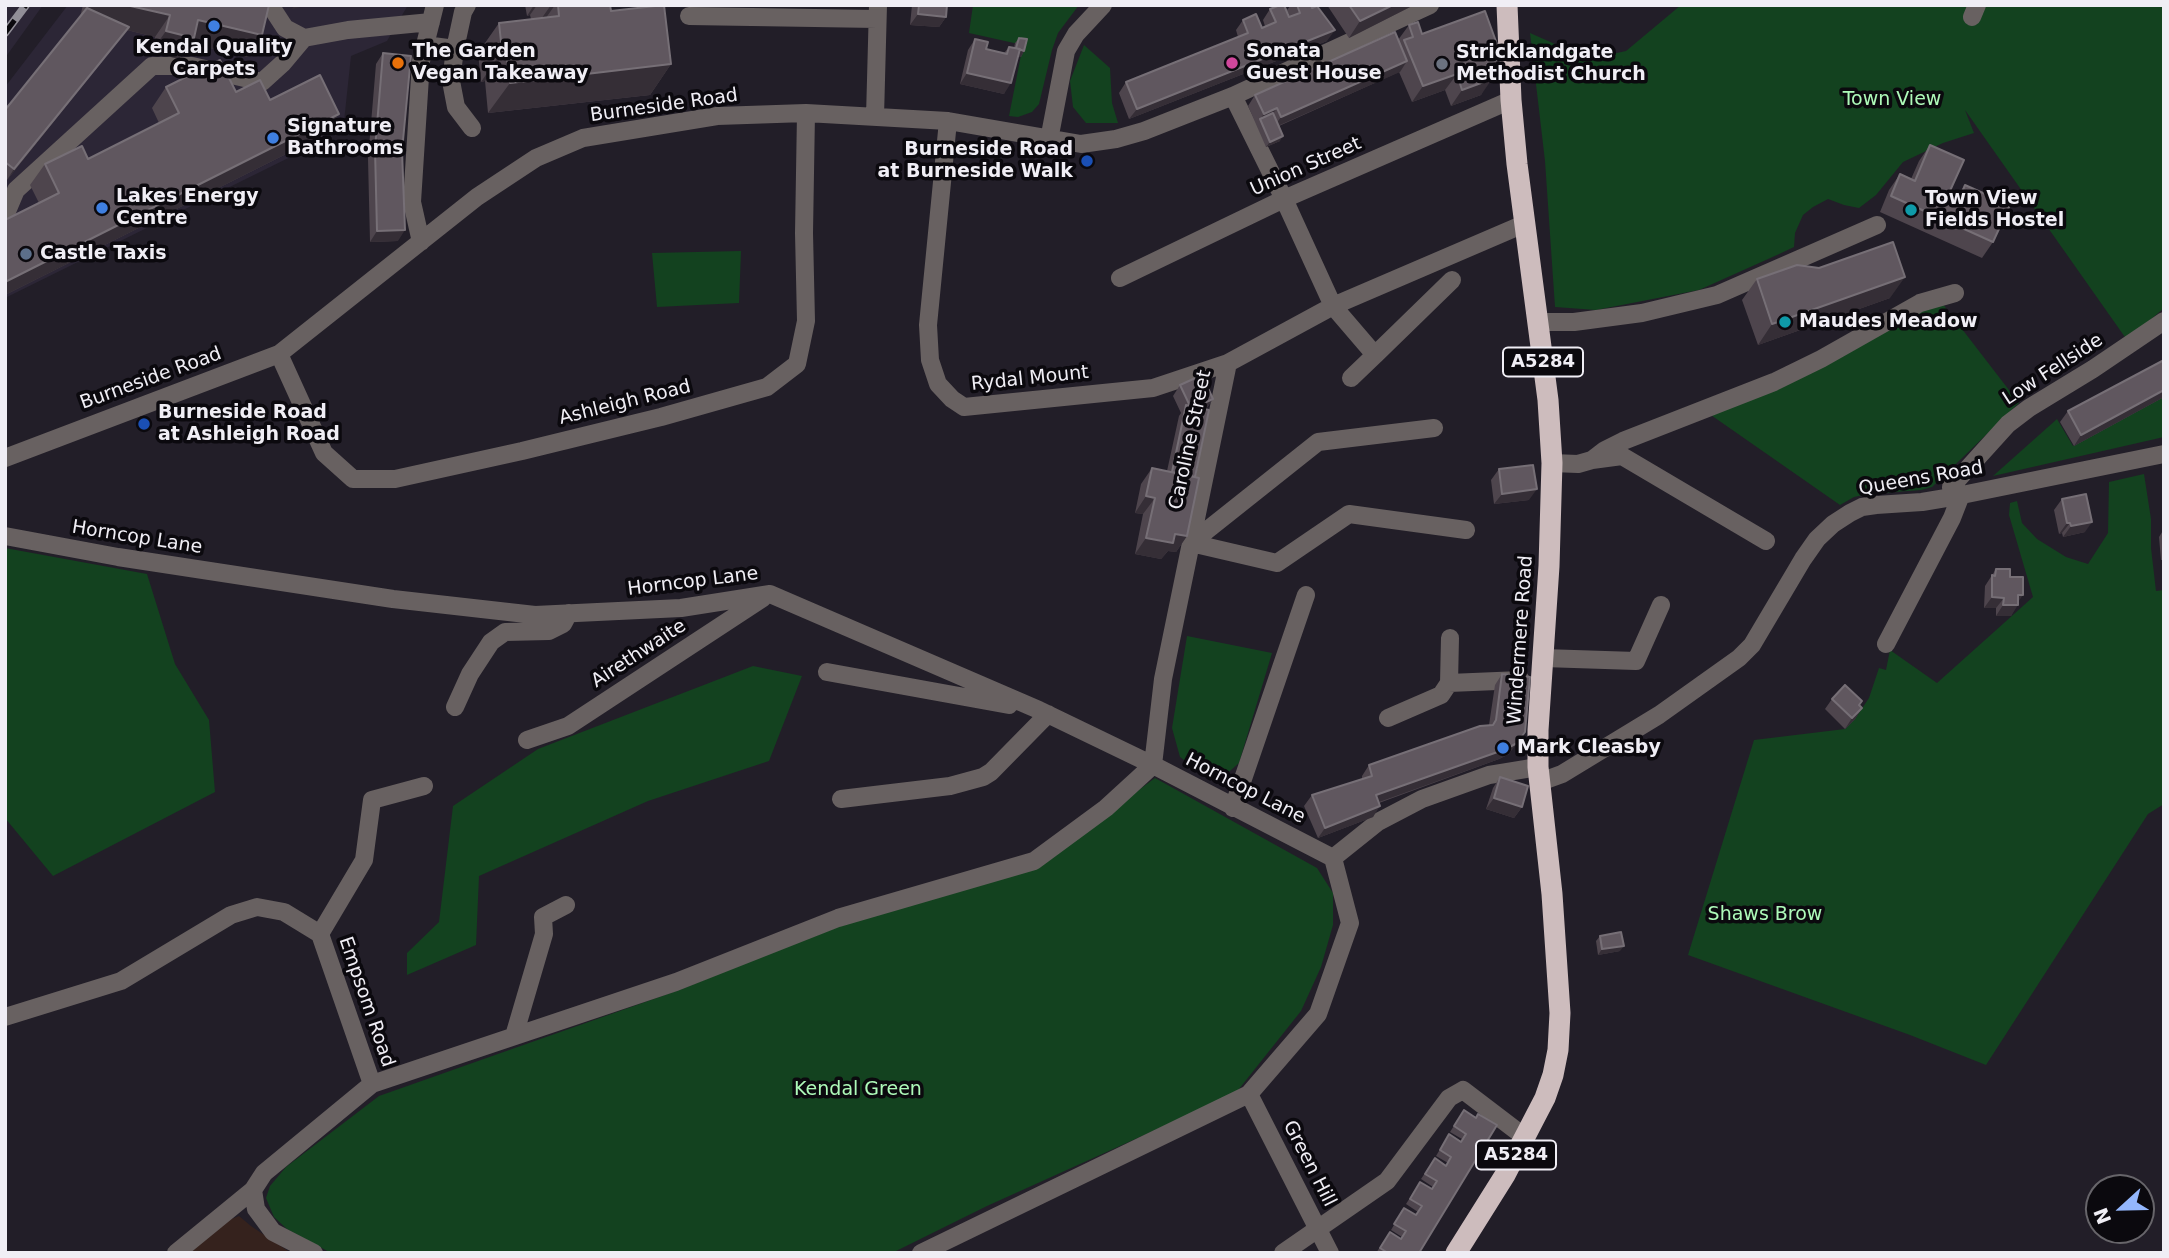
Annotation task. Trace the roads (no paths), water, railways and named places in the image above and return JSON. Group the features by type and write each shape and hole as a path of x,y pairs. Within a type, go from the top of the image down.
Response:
{"highway":[{"name":"Windermere Road","path":"1456,1253 1526,1138 1545,1098 1558,1050 1560,1013 1552,894 1539,774 1538,730 1549,566 1552,463 1548,400 1524,223 1511,100 1507,5"}],"street":[{"path":"270,5 285,28 304,38 433,14 421,61 412,202 421,242"},
{"path":"467,5 455,48 451,81 456,107 472,128"},
{"path":"1049,140 1066,51 1076,34 1103,5"},
{"name":"Burneside Road","path":"5,458 279,354 477,197 536,158 583,138 717,116 806,113 948,121 1081,144 1116,139 1144,131 1233,96 1339,39 1430,5"},
{"path":"689,16 709,11 878,12 875,117"},
{"path":"5,216 16,190 152,66 192,66 262,82 304,38"},
{"path":"425,45 455,48"},
{"path":"1233,96 1284,198 1333,306 1375,355"},
{"name":"Union Street","path":"1120,278 1284,198 1511,100"},
{"name":"Ashleigh Road","path":"279,354 324,453 353,479 395,479 522,451 661,417 767,387 797,364 806,321 806,113"},
{"name":"Rydal Mount","path":"948,121 928,325 930,360 938,384 952,399 964,407 1153,388 1228,363"},
{"name":"Caroline Street","path":"1153,765 1163,680 1228,363 1333,306 1524,223"},
{"path":"1537,322 1574,322 1642,313 1717,295 1877,225"},
{"path":"1351,378 1452,280"},
{"path":"1592,460 1623,441 1774,382 1821,359 1920,303 1955,293"},
{"name":"Low Fellside","path":"1886,644 1952,518 1956,496 1951,487 2008,424 2164,321"},
{"path":"1191,543 1318,442 1434,428"},
{"name":"Queens Road","path":"1333,858 1378,822 1422,799 1489,775 1562,774 1659,715 1739,658 1752,645 1802,559 1817,539 1833,524 1862,508 1956,496 2164,454"},
{"path":"1552,463 1578,464 1622,456 1766,541"},
{"path":"1191,543 1278,563 1349,514 1466,530"},
{"name":"Horncop Lane","path":"5,536 118,557 393,599 535,615 681,608 769,594 1043,712 1153,765 1333,858"},
{"name":"Airethwaite","path":"527,740 568,726 769,594"},
{"path":"1233,808 1306,596"},
{"path":"1449,682 1542,669 1636,662 1661,605"},
{"path":"455,707 470,674 491,642 505,632 549,631 563,624 569,614"},
{"path":"1388,718 1441,695 1449,682 1450,638"},
{"path":"827,673 1043,712"},
{"path":"841,799 950,786 983,777 991,772 1043,712"},
{"path":"176,1253 253,1190 264,1173 372,1084 676,982 838,918 1034,861 1106,808 1153,765"},
{"name":"Empsom Road","path":"320,934 364,860 372,800 424,786"},
{"path":"921,1253 1249,1094 1318,1014 1350,923 1333,858"},
{"path":"514,1036 544,934 543,917 566,905"},
{"name":"Empsom Road","path":"5,1017 121,981 231,915 257,907 284,912 320,934 372,1084"},
{"path":"1283,1253 1387,1181 1449,1098 1463,1090 1526,1138"},
{"name":"Green Hill","path":"1249,1094 1330,1253"},
{"path":"253,1190 256,1209 273,1232 314,1253"}],"railway":[{"path":"5,33 26,5"}],"place":[{"name":"Kendal Quality Carpets","path":"214,26"},
{"name":"The Garden Vegan Takeaway","path":"398,63"},
{"name":"Sonata Guest House","path":"1232,63"},
{"name":"Stricklandgate Methodist Church","path":"1442,64"},
{"name":"Signature Bathrooms","path":"273,138"},
{"name":"Burneside Road at Burneside Walk","path":"1087,161"},
{"name":"Lakes Energy Centre","path":"102,208"},
{"name":"Town View Fields Hostel","path":"1911,210"},
{"name":"Castle Taxis","path":"26,254"},
{"name":"Maudes Meadow","path":"1785,322"},
{"name":"Burneside Road at Ashleigh Road","path":"144,424"},
{"name":"Mark Cleasby","path":"1503,748"}],"park label":[{"name":"Town View","path":"1892,100"},
{"name":"Shaws Brow","path":"1765,915"},
{"name":"Kendal Green","path":"858,1090"}]}
